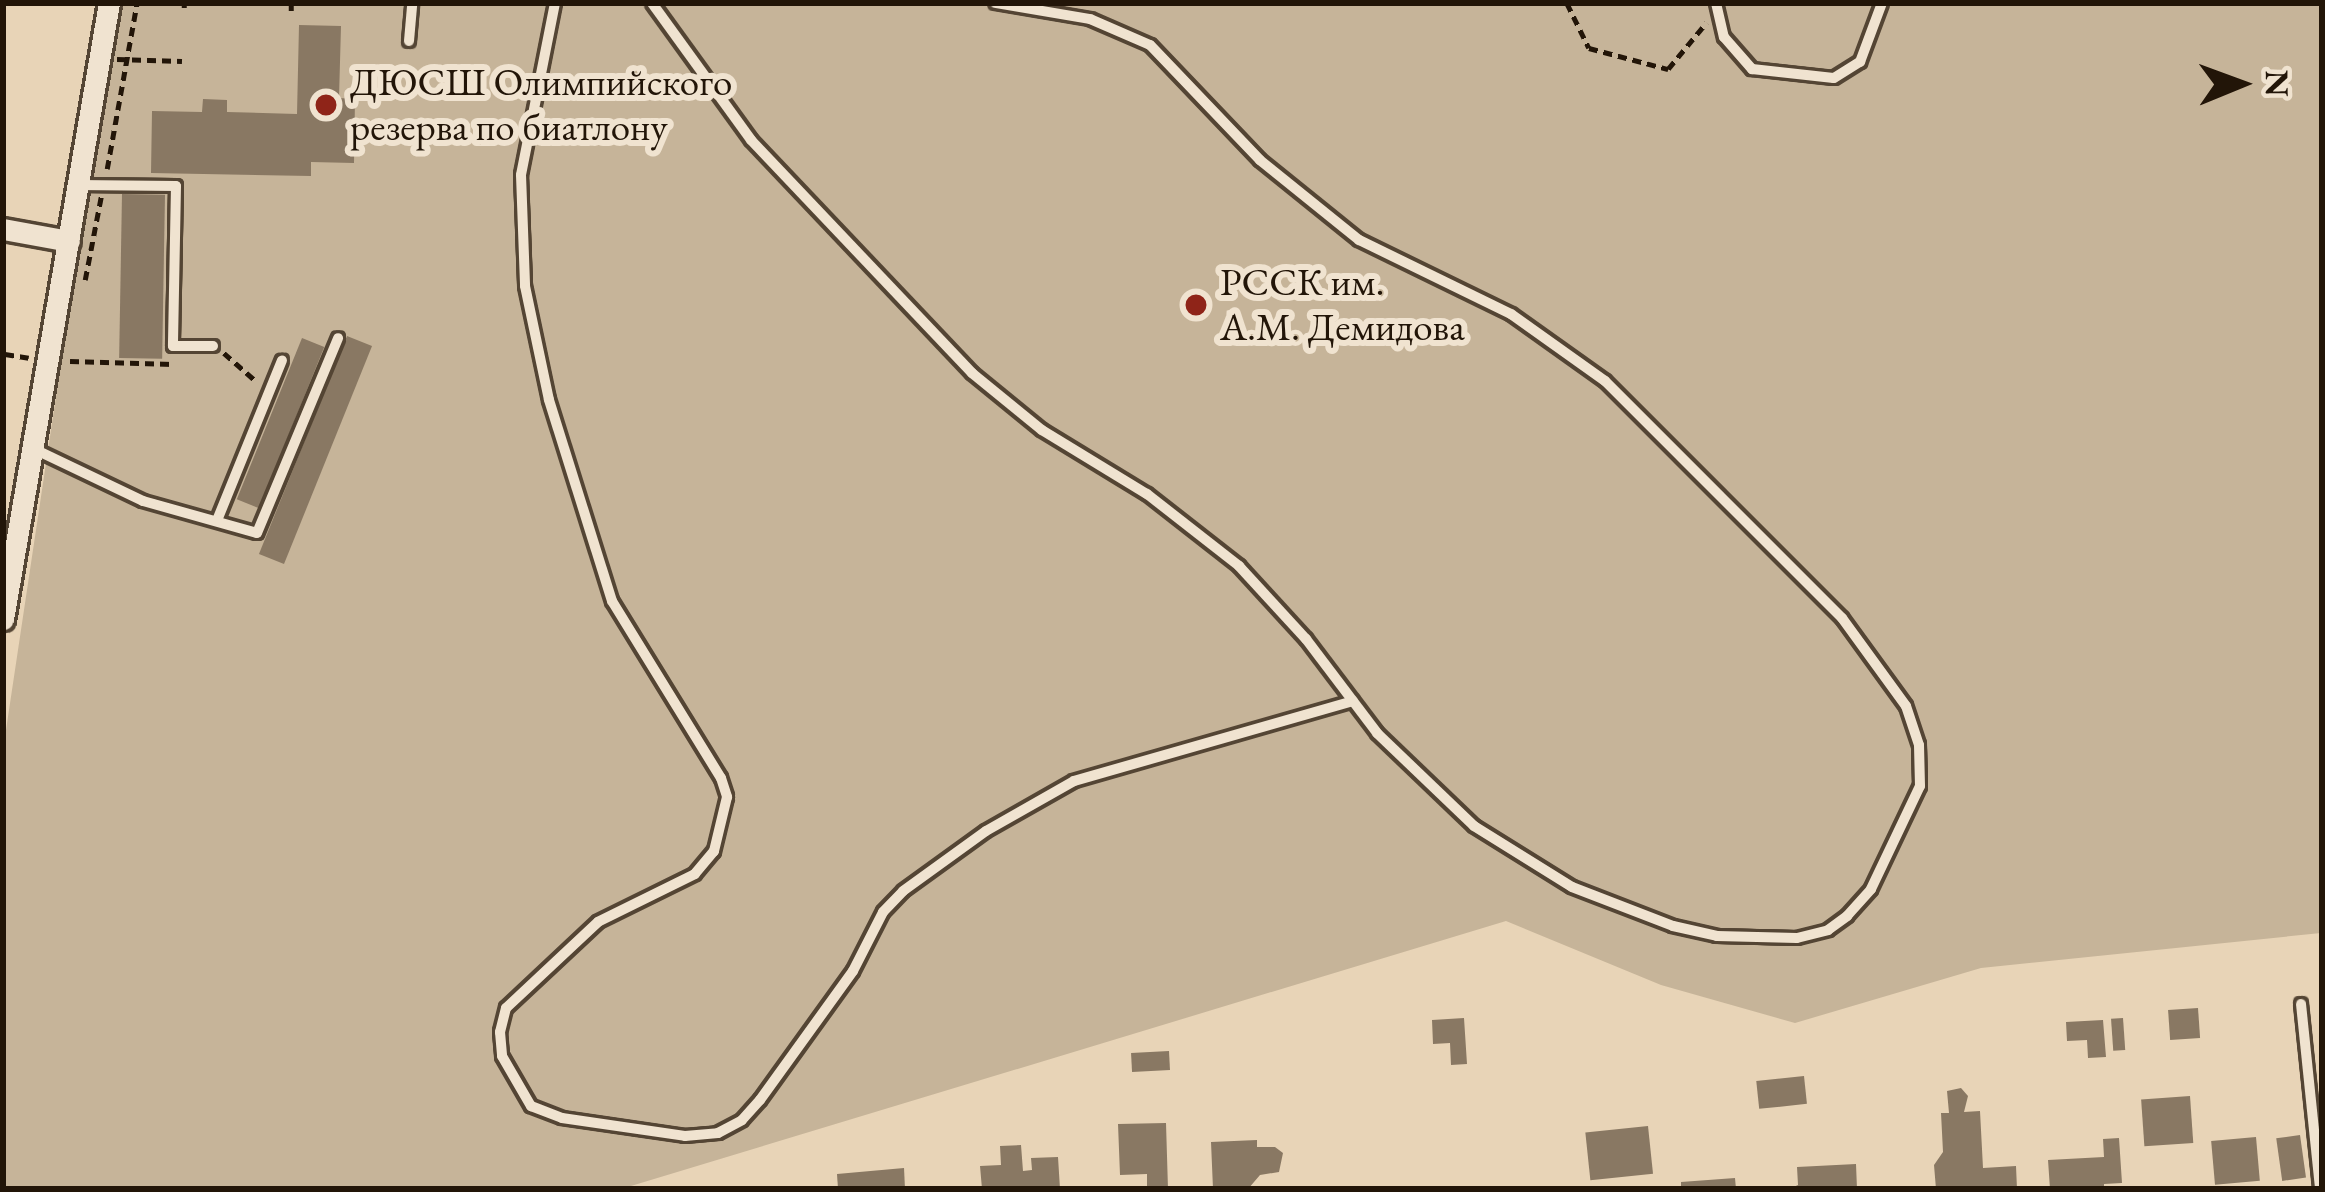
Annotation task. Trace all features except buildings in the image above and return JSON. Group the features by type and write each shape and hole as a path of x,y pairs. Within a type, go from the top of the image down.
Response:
{"street":[{"path":"3,619 109,3"},
{"path":"3,230 69,241"}],"lane":[{"path":"410,41 412,3"},
{"path":"555,3 521,175 525,286 549,400 612,601 721,778 727,797 714,850 694,874 598,922 506,1008 500,1032 502,1056 531,1106 562,1118 685,1136 718,1133 742,1120 760,1100 853,971 884,912 903,891 986,831 1074,782 1353,700"},
{"path":"652,3 752,140 972,373 1042,430 1147,494 1239,566 1431,787 1518,856 1630,911 1717,936 1797,938 1828,930 1846,916 1871,889 1920,786 1918,745 1906,706 1842,618 1605,381 1511,314 1358,240 1260,160 1137,36 1090,20 995,3"},
{"path":"1716,7 1724,37 1752,69 1834,78 1860,62 1882,3"},
{"path":"77,184 176,186 173,346 212,346"},
{"path":"32,448 143,501 218,518 257,533 338,338"},
{"path":"218,518 282,360"},
{"path":"2301,1004 2320,1189"}],"path":[{"path":"104,185 137,3"},
{"path":"1568,3 1588,48 1668,69 1716,7"},
{"path":"100,58 182,61"},
{"path":"5,354 174,364 173,346"},
{"path":"212,346 268,393"}],"shaded area":[{"name":"РССК им. А.М. Демидова","path":"115,3 2322,3 2321,933 1981,968 1795,1023 1661,985 1506,921 621,1189 3,1189 3,750"}],"place":[{"name":"ДЮСШ Олимпийского резерва по биатлону","path":"326,105"},
{"name":"РССК им. А.М. Демидова","path":"1196,305"}]}
